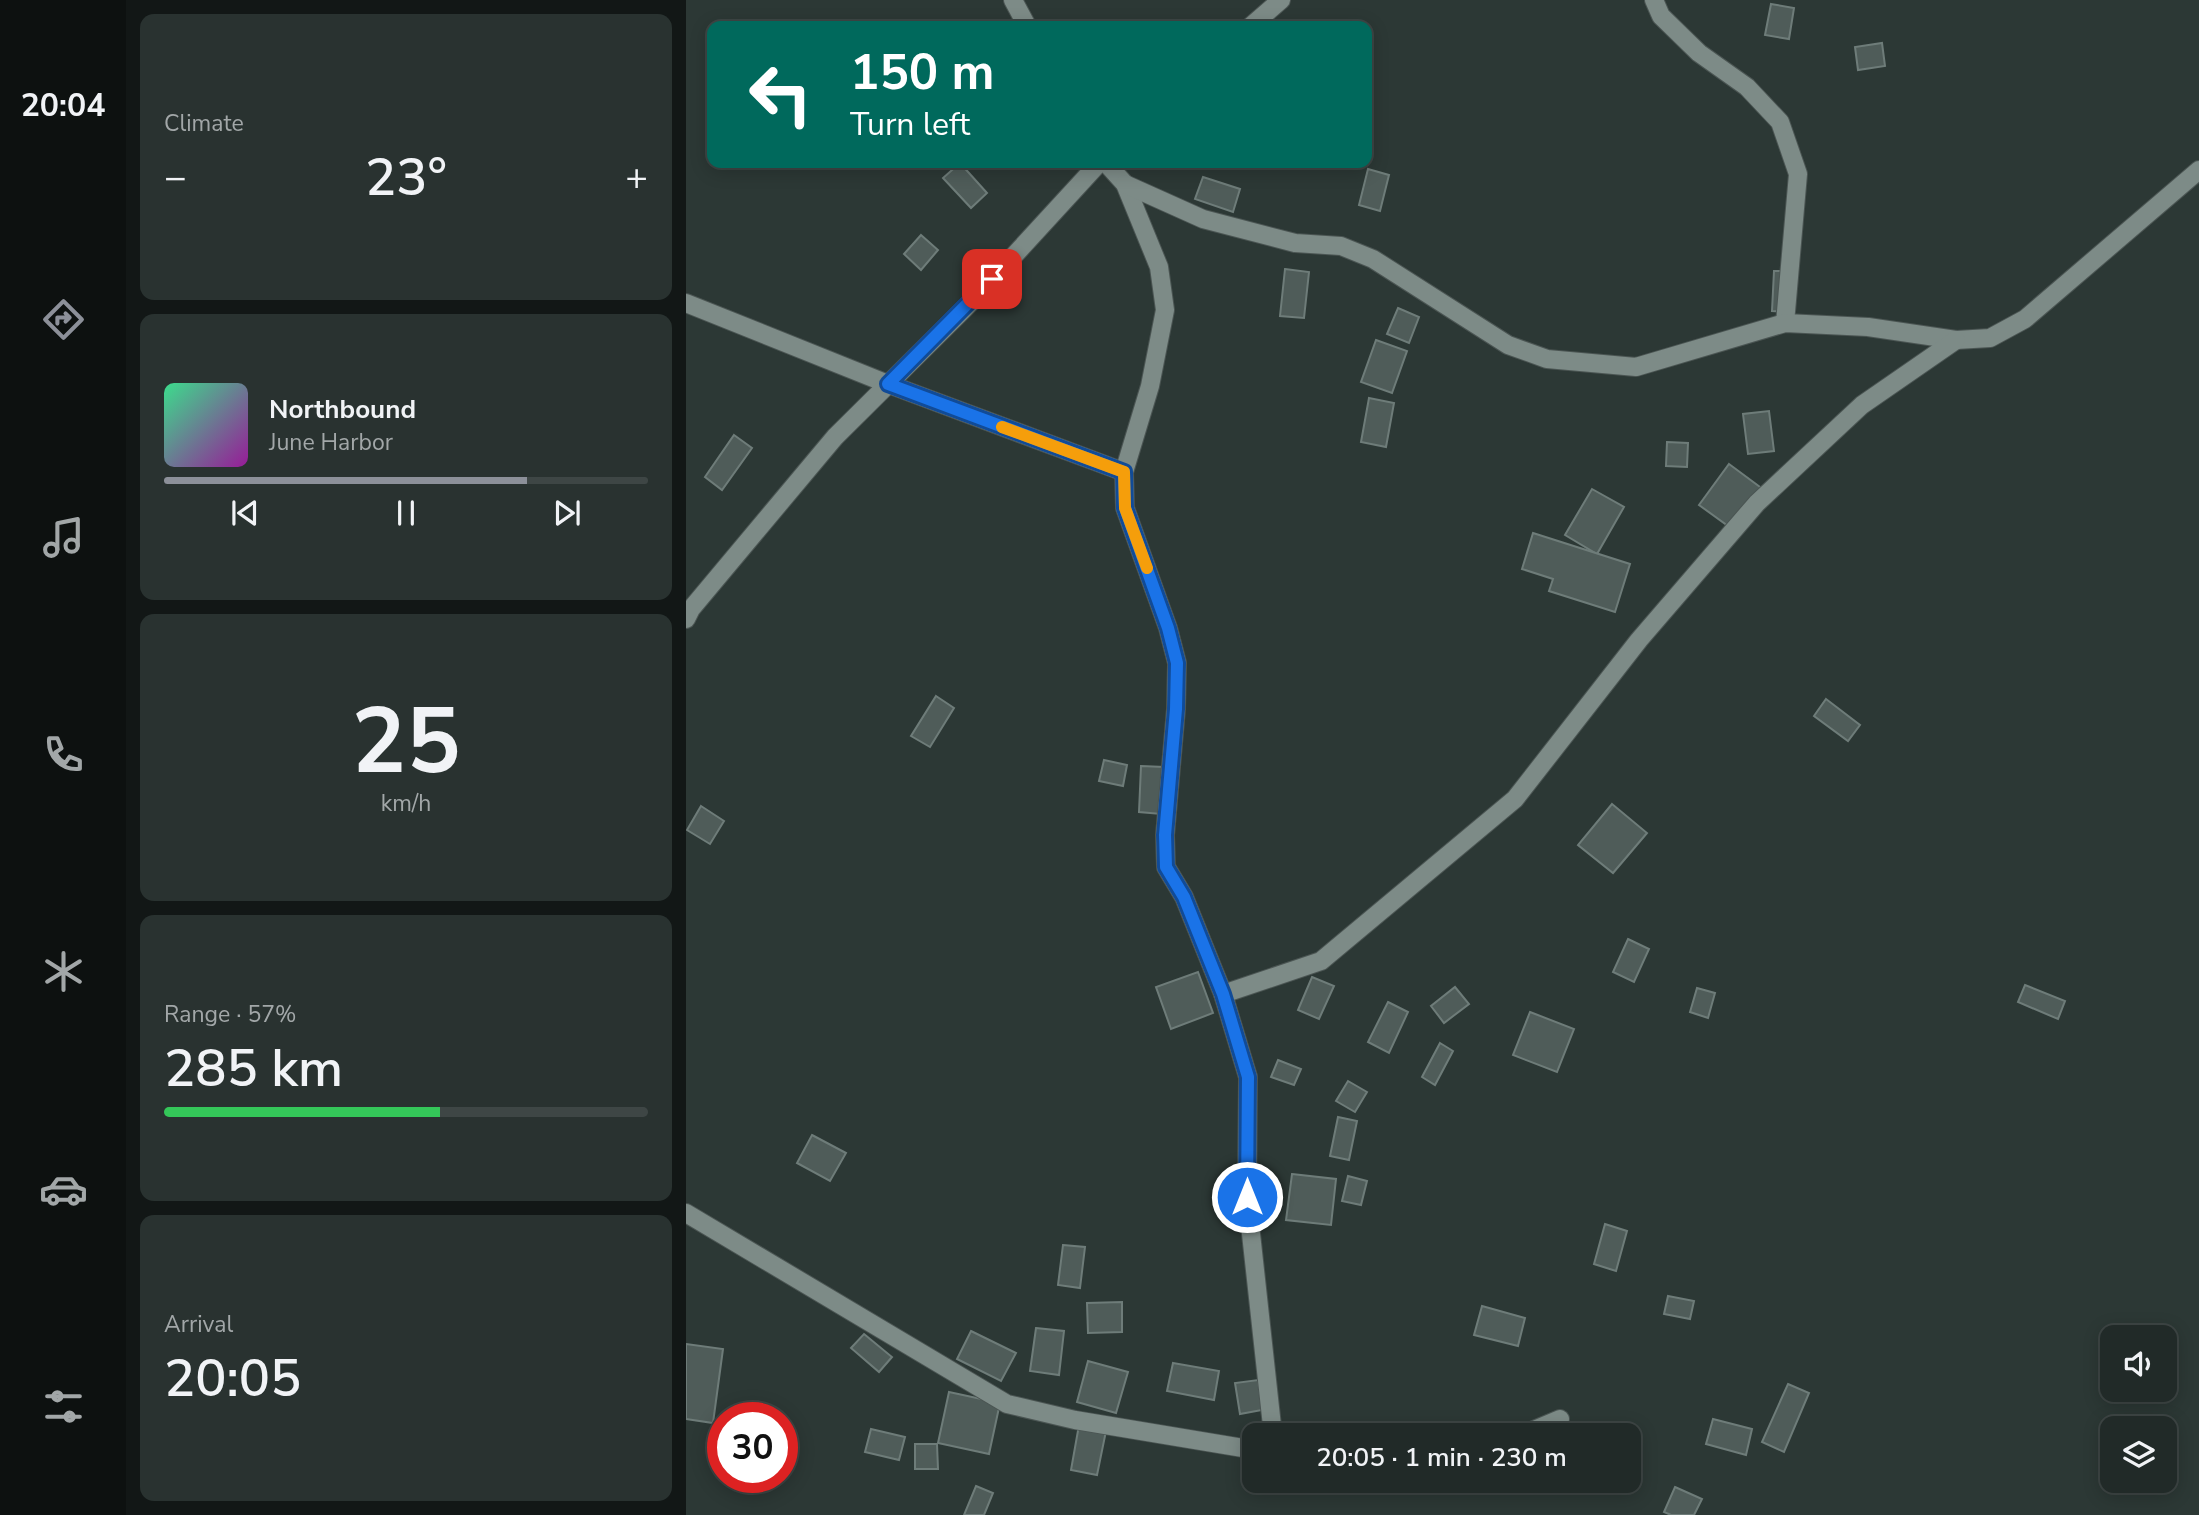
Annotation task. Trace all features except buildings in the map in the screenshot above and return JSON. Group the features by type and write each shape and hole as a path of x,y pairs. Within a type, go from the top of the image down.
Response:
{"street":[{"path":"1013,0 1024,21"},
{"path":"1257,21 1281,0"},
{"path":"1654,0 1661,16 1699,52 1746,88 1780,122 1798,174 1785,323"},
{"path":"686,619 691,608 835,436 975,298 1094,168"},
{"path":"1111,168 1125,184 1159,267 1165,310 1147,397 1124,472 1125,508 1168,628 1177,663 1176,709 1165,835 1166,867 1184,897 1223,994 1248,1077 1247,1197 1272,1423"},
{"path":"1125,184 1203,219 1295,243 1341,246 1373,259 1508,345 1547,359 1636,367 1785,323 1868,327 1956,340 1990,338 2017,325 2199,170"},
{"path":"686,303 888,384 1124,472"},
{"path":"1223,994 1321,961 1516,799 1639,640 1756,503 1861,405 1956,340"},
{"path":"686,1213 1007,1404 1075,1420 1242,1448"},
{"path":"1550,1423 1560,1419"}],"slow traffic":[{"path":"1002,427 1124,472 1125,508 1147,568"}],"route":[{"path":"992,279 888,384 1124,472 1125,508 1168,628 1177,663 1176,709 1165,835 1166,867 1184,897 1223,994 1248,1077 1247,1197"}]}
